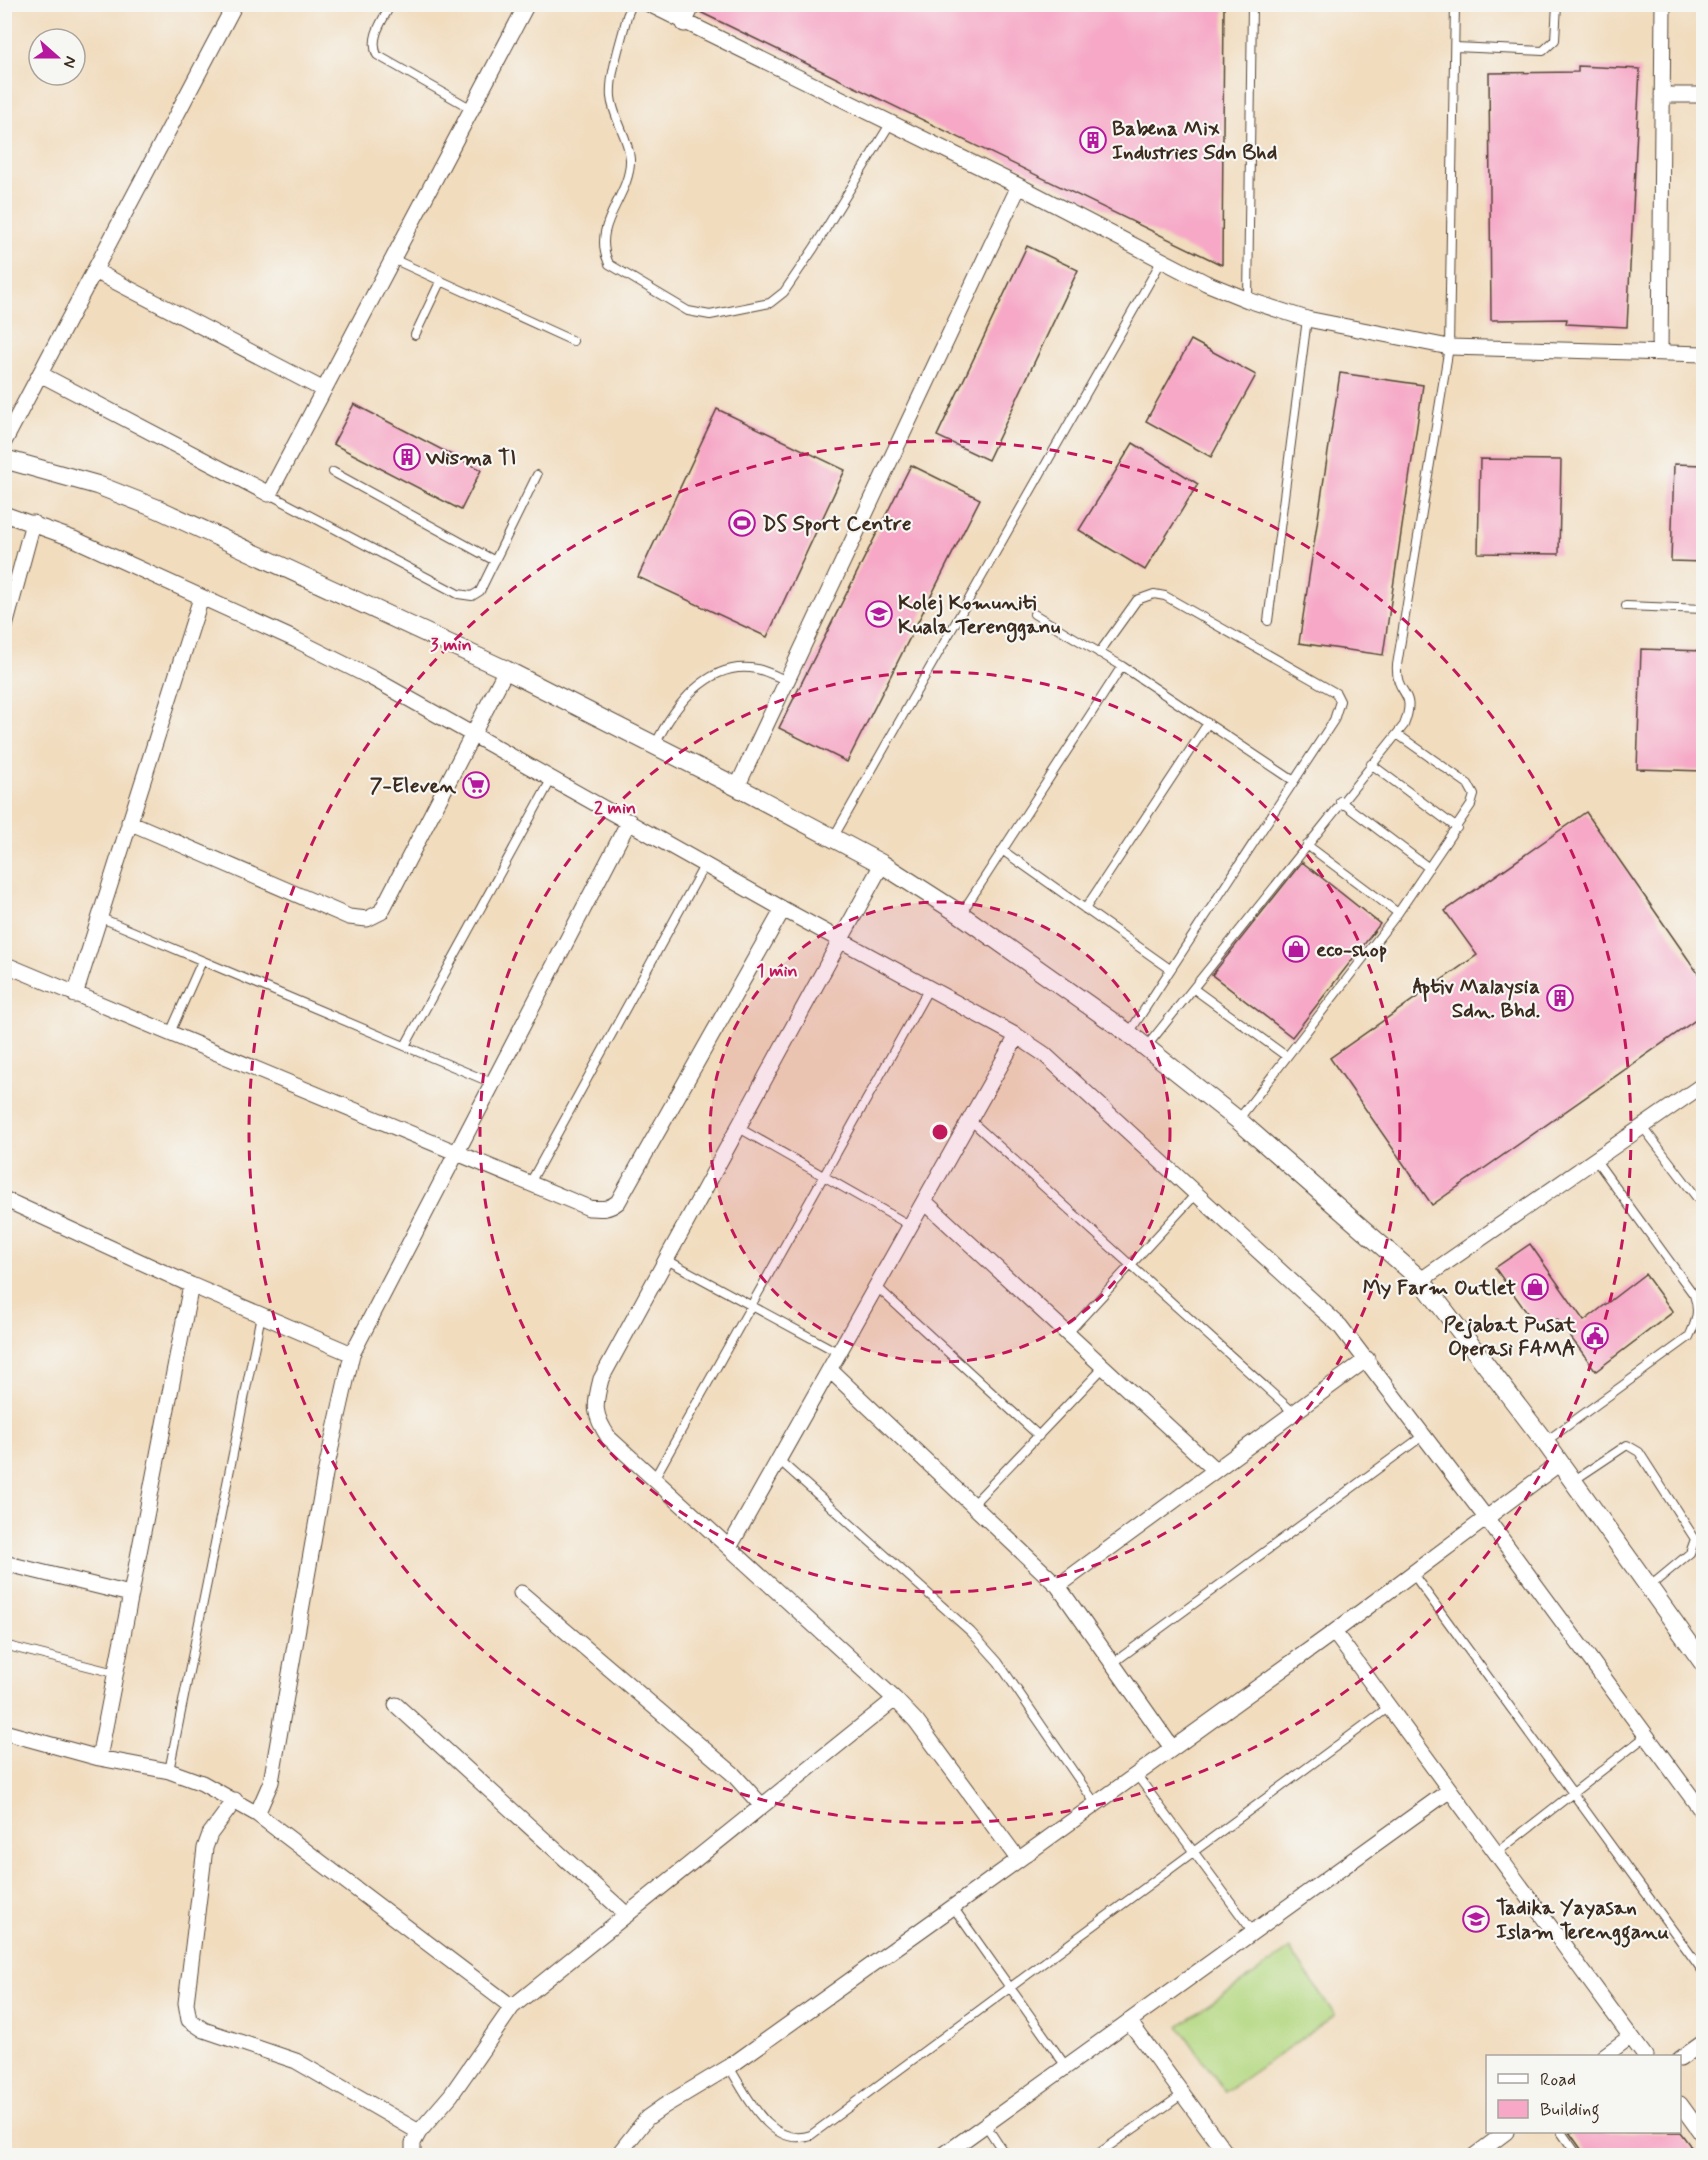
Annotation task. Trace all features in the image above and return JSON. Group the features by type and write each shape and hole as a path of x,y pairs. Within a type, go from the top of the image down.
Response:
{"street":[{"path":"4,442 235,4"},
{"path":"40,374 269,494 527,4"},
{"path":"649,4 684,24 1019,186 1175,267 1248,300 1307,319 1449,347 1704,354"},
{"path":"684,24 693,4"},
{"path":"1660,353 1663,4"},
{"path":"1662,95 1704,95"},
{"path":"737,788 1019,186"},
{"path":"95,271 324,390"},
{"path":"4,459 97,485 158,509 506,670 655,746 882,864 960,914 1128,1033 1238,1120 1421,1280 1545,1442 1704,1664"},
{"path":"4,514 74,539 343,664 551,780 629,820 783,909 1017,1036 1044,1054 1340,1326 1487,1519 1704,1814"},
{"path":"4,630 33,523"},
{"path":"75,995 201,598"},
{"path":"129,822 349,917 367,919 381,912 506,670"},
{"path":"257,1814 271,1782 325,1474 352,1354 629,820"},
{"path":"882,864 843,940 602,1379 595,1402 597,1419 609,1438 896,1699 916,1721 1018,1859"},
{"path":"4,964 589,1208 602,1209 610,1208 618,1202 783,909"},
{"path":"730,1546 1017,1036"},
{"path":"1421,1280 1704,1084"},
{"path":"4,1199 191,1285 352,1354"},
{"path":"925,1202 1214,1469"},
{"path":"99,1758 191,1285"},
{"path":"1058,1586 1214,1469 1367,1359"},
{"path":"830,1370 1058,1586 1172,1748"},
{"path":"617,2156 647,2118 729,2067 953,1907 1334,1632 1560,1463"},
{"path":"4,1563 130,1594"},
{"path":"521,1593 732,1773 762,1806"},
{"path":"1334,1632 1644,2055"},
{"path":"413,2156 414,2143 419,2132 451,2095 512,2007 896,1699"},
{"path":"396,1705 627,1915"},
{"path":"4,1732 99,1758 168,1771 202,1783 235,1800 257,1814 512,2007"},
{"path":"942,2156 1065,2065 1450,1790"},
{"path":"235,1800 210,1834 205,1848 186,2002 189,2020 204,2030 296,2061 419,2132"},
{"path":"1129,2020 1228,2156"},
{"path":"1605,2055 1630,2037"},
{"path":"1681,2058 1704,2042"},
{"path":"1681,2105 1704,2137"},
{"path":"1474,2156 1505,2133"}],"lane":[{"path":"391,4 375,36 374,47 377,55 472,109"},
{"path":"632,4 627,16 611,98 630,160 627,175 602,237 603,252 609,264 688,311 710,315 750,309 770,303 784,292 814,248 890,124"},
{"path":"1248,300 1252,4"},
{"path":"1146,1047 1340,801 1397,734 1409,711 1410,702 1397,681 1397,665 1449,347 1455,4"},
{"path":"1455,47 1543,51 1556,40 1557,4"},
{"path":"393,259 573,341"},
{"path":"833,838 1175,267"},
{"path":"415,335 440,282"},
{"path":"1268,621 1307,319"},
{"path":"333,472 495,561"},
{"path":"269,494 458,594 472,596 480,591 537,475"},
{"path":"1099,652 1137,600 1154,594 1165,597 1336,693 1340,701 1339,711 1128,1033"},
{"path":"1626,606 1704,609"},
{"path":"1034,614 1122,666 1294,781"},
{"path":"960,914 1122,666"},
{"path":"655,746 668,719 684,697 720,674 738,669 757,669 787,681"},
{"path":"1085,909 1208,723"},
{"path":"1238,1120 1398,913 1457,828 1474,795 1468,784 1397,734"},
{"path":"1371,765 1457,828"},
{"path":"405,1046 551,780"},
{"path":"1340,801 1429,868"},
{"path":"1307,845 1398,913"},
{"path":"1002,850 1170,969"},
{"path":"530,1183 705,864"},
{"path":"99,917 492,1083"},
{"path":"170,1034 202,961"},
{"path":"654,1479 929,988"},
{"path":"1194,989 1286,1056"},
{"path":"970,1120 1293,1412"},
{"path":"1642,1126 1704,1207"},
{"path":"740,1128 911,1226"},
{"path":"1545,1442 1689,1336 1696,1322 1698,1306 1694,1295 1595,1159"},
{"path":"1067,1334 1196,1194"},
{"path":"667,1260 839,1353"},
{"path":"877,1287 1039,1436"},
{"path":"168,1771 261,1315"},
{"path":"972,1505 1104,1367"},
{"path":"1113,1663 1424,1435"},
{"path":"1573,1481 1627,1444 1639,1452 1695,1539 1690,1553 1648,1587"},
{"path":"779,1460 971,1632 998,1662 1095,1803"},
{"path":"1413,1574 1704,1973"},
{"path":"4,1645 115,1673"},
{"path":"729,2067 767,2123 788,2137 800,2139 811,2135 1389,1707"},
{"path":"1496,1853 1646,1737"},
{"path":"1136,1774 1253,1932"},
{"path":"953,1907 1065,2065"},
{"path":"1095,2156 1183,2094"},
{"path":"985,2124 1006,2156"},
{"path":"1562,2133 1578,2156"}],"green space":[{"path":"1290,1949 1335,2015 1225,2092 1179,2026"}],"building":[{"name":"Babena Mix Industries Sdn Bhd","path":"703,4 1224,4 1222,265 700,12"},
{"path":"1578,66 1640,69 1627,327 1566,324 1567,319 1491,320 1489,73 1578,72"},
{"path":"1027,246 1078,270 988,460 937,436"},
{"path":"1191,340 1256,375 1211,457 1146,421"},
{"path":"1340,373 1423,385 1383,655 1299,643"},
{"name":"Wisma TI","path":"354,404 481,470 461,510 333,444"},
{"name":"DS Sport Centre","path":"717,409 845,470 767,637 638,577"},
{"path":"1133,443 1198,484 1145,570 1079,530"},
{"path":"1480,459 1561,460 1559,554 1478,553"},
{"path":"1674,464 1704,465 1704,562 1671,561"},
{"name":"Kolej Komuniti Kuala Terengganu","path":"911,465 980,499 847,762 779,728"},
{"path":"1641,649 1704,651 1704,771 1637,769"},
{"name":"Aptiv Malaysia Sdn. Bhd.","path":"1586,812 1704,982 1704,1014 1432,1205 1330,1058 1477,955 1445,911"},
{"name":"eco-shop","path":"1302,862 1380,924 1292,1037 1212,975"},
{"path":"1530,1244 1584,1321 1645,1274 1673,1312 1596,1371 1557,1319 1540,1331 1495,1268"},
{"path":"1570,2133 1681,2133 1698,2156 1586,2156"}],"place":[{"name":"Babena Mix Industries Sdn Bhd","path":"1093,140"},
{"name":"Wisma TI","path":"407,457"},
{"name":"DS Sport Centre","path":"742,523"},
{"name":"Kolej Komuniti Kuala Terengganu","path":"879,614"},
{"name":"7-Eleven","path":"476,785"},
{"name":"eco-shop","path":"1296,949"},
{"name":"Aptiv Malaysia Sdn. Bhd.","path":"1560,998"},
{"name":"My Farm Outlet","path":"1535,1287"},
{"name":"Pejabat Pusat Operasi FAMA","path":"1595,1336"},
{"name":"Tadika Yayasan Islam Terengganu","path":"1476,1919"}]}
